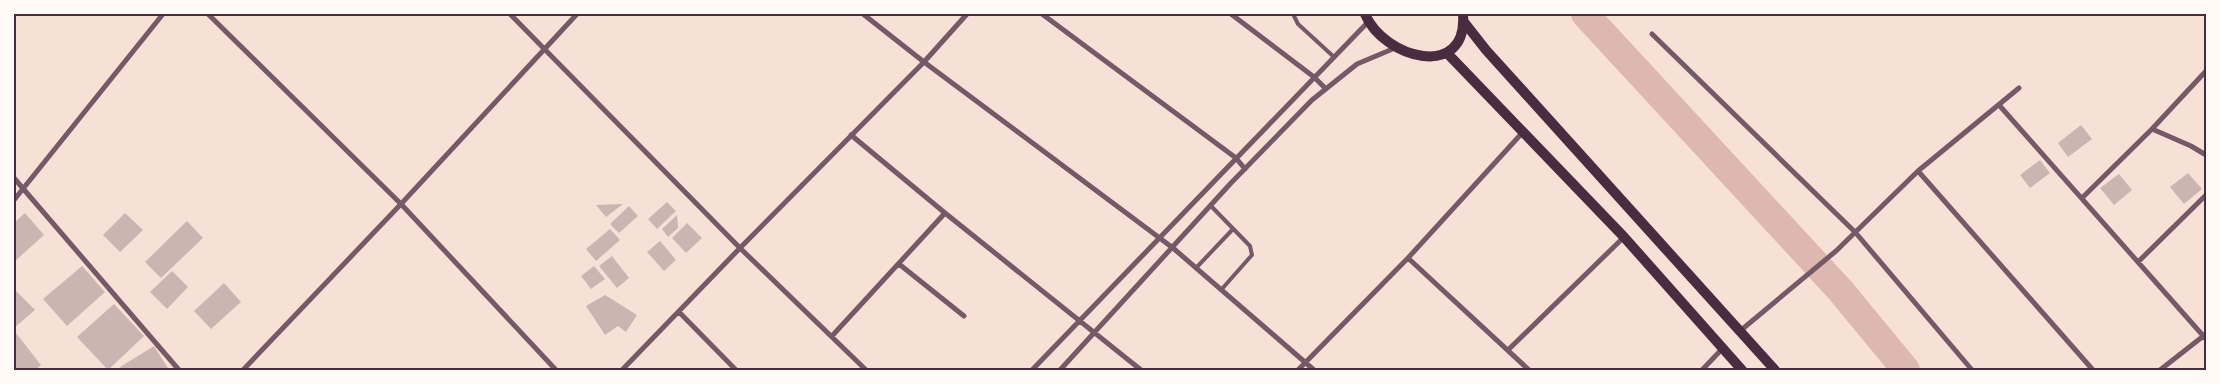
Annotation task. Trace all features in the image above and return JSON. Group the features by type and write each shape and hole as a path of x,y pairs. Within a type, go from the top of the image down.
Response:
{"main road":[{"path":"1367,18 1395,48 1417,56 1447,53 1460,40 1463,18"},
{"path":"1463,18 1486,50 1775,370"},
{"path":"1447,53 1624,237 1742,370"}],"street":[{"path":"14,200 162,14"},
{"path":"208,14 401,204 556,370"},
{"path":"510,14 740,248 866,370"},
{"path":"243,370 401,204 577,14"},
{"path":"862,14 1173,248 1314,370"},
{"path":"622,370 924,62 967,14"},
{"path":"1042,14 1236,158 1245,169"},
{"path":"1231,14 1314,77 1325,88"},
{"path":"1032,370 1314,77 1347,46 1367,18"},
{"path":"1652,34 1855,232 1972,370"},
{"path":"1060,370 1210,206 1325,88 1358,64 1395,48"},
{"path":"2082,198 2206,72"},
{"path":"1740,331 1836,251 1918,171 2019,88"},
{"path":"1999,105 2206,336 2160,370"},
{"path":"2152,129 2191,146 2206,155"},
{"path":"1298,370 1408,258 1523,132"},
{"path":"851,135 1094,334 1141,370"},
{"path":"1918,171 2092,370"},
{"path":"14,178 180,370"},
{"path":"2138,262 2206,195"},
{"path":"832,336 945,213"},
{"path":"1508,350 1624,237"},
{"path":"1408,258 1529,370"},
{"path":"898,264 964,316"},
{"path":"680,312 736,370"},
{"path":"1702,370 1723,348"}],"lane":[{"path":"1293,14 1298,24 1334,57"},
{"path":"1210,206 1250,246 1252,255 1221,290"},
{"path":"1196,268 1233,229"}],"building":[{"path":"2081,125 2092,139 2068,157 2058,143"},
{"path":"2040,160 2050,173 2030,188 2020,175"},
{"path":"2188,173 2202,189 2184,204 2170,187"},
{"path":"2119,174 2132,190 2114,205 2100,188"},
{"path":"667,202 676,211 657,229 648,219"},
{"path":"623,204 606,217 596,205"},
{"path":"629,206 638,216 619,233 610,224"},
{"path":"25,213 44,235 14,262 14,223"},
{"path":"125,213 143,230 120,252 103,235"},
{"path":"677,215 678,228 668,237 662,229"},
{"path":"187,221 203,238 161,278 145,262"},
{"path":"687,223 702,238 686,253 672,238"},
{"path":"610,229 620,240 596,261 586,249"},
{"path":"660,241 676,260 664,271 647,252"},
{"path":"612,256 629,278 617,288 599,266"},
{"path":"82,266 105,292 67,326 43,299"},
{"path":"594,266 605,279 591,289 581,276"},
{"path":"172,271 188,287 167,309 150,292"},
{"path":"224,283 241,302 211,329 194,311"},
{"path":"14,289 35,310 14,328"},
{"path":"605,295 637,315 626,332 618,326 605,335 586,306"},
{"path":"114,304 144,336 108,370 77,337"},
{"path":"16,333 41,365 35,370 16,370 14,368 14,336"},
{"path":"154,346 168,368 164,370 121,370 120,367"}],"waterway":[{"path":"1585,14 1840,290 1906,370"}]}
